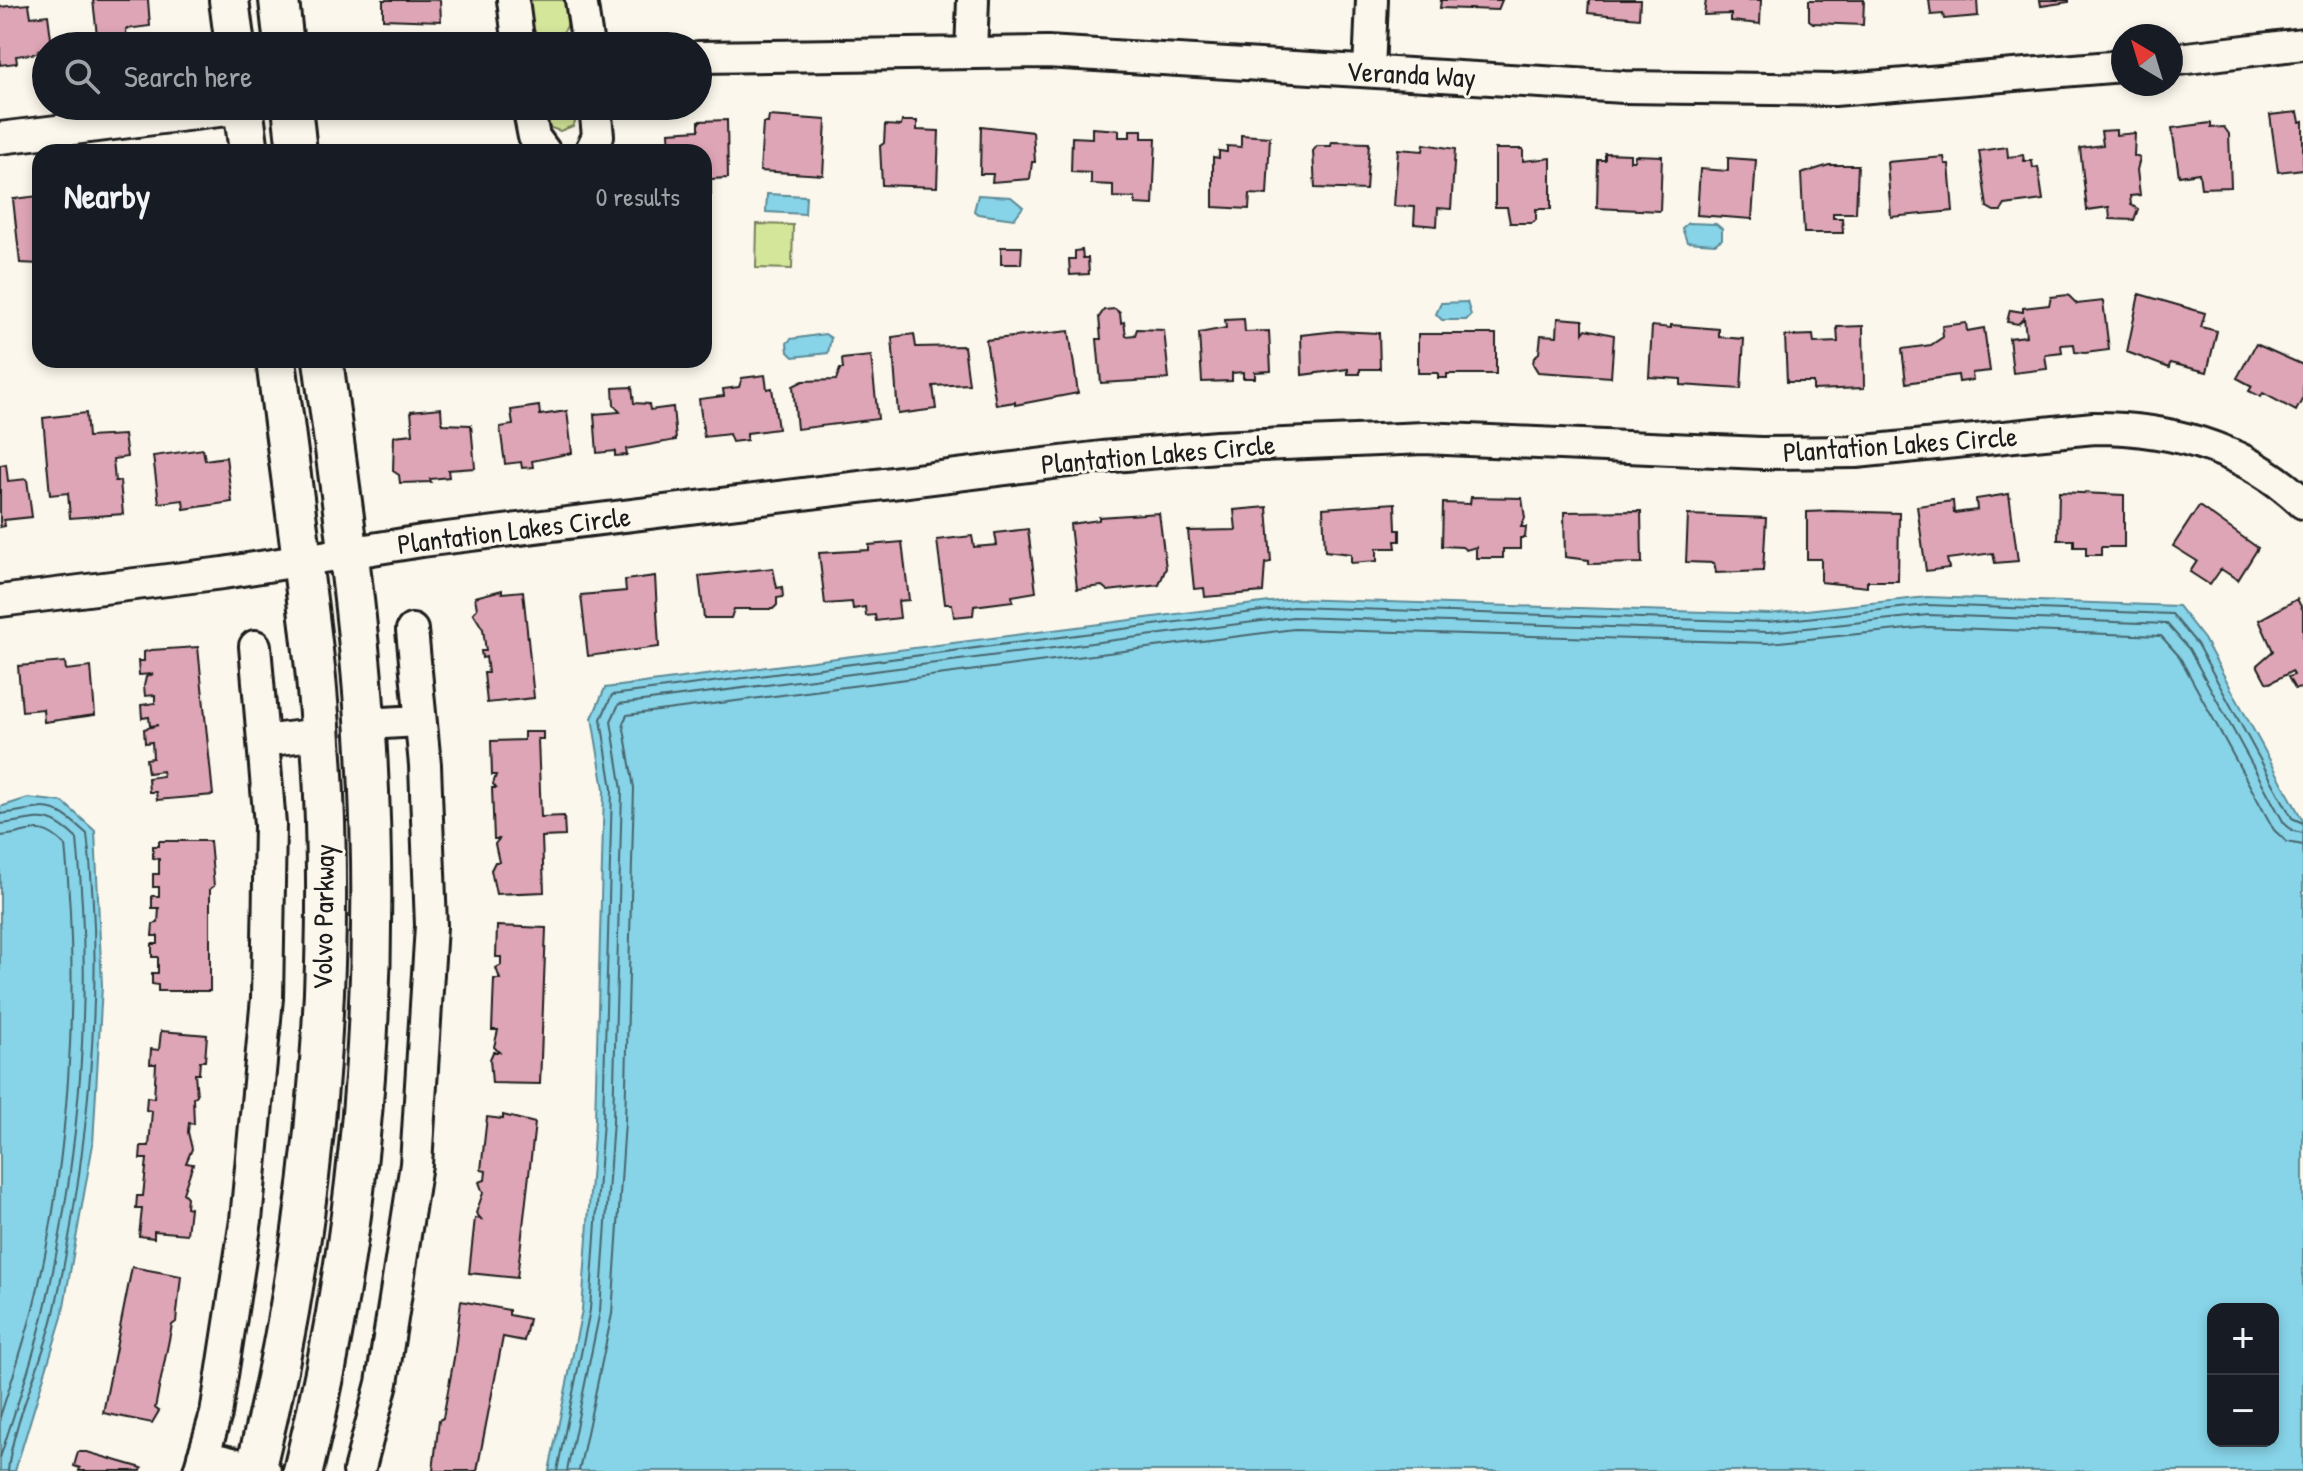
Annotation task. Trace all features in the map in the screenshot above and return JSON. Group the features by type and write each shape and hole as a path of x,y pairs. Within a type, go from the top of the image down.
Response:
{"main road":[{"path":"229,0 233,32"},
{"path":"279,0 282,32"},
{"path":"245,120 248,144"},
{"path":"294,120 296,144"},
{"name":"Volvo Parkway","path":"259,1470 291,1299 315,1106 325,911 320,734 277,368"},
{"name":"Volvo Parkway","path":"303,1471 334,1327 362,1121 372,937 366,724 324,368"}],"street":[{"path":"513,0 517,32"},
{"path":"581,0 586,32"},
{"path":"971,52 973,0"},
{"path":"1369,71 1372,0"},
{"path":"2183,59 2303,44"},
{"name":"Veranda Way","path":"712,57 1047,52 1624,87 1845,90 2111,67"},
{"path":"0,138 141,120"},
{"path":"531,120 534,137 539,144"},
{"path":"594,144 598,136 596,120"},
{"name":"Plantation Lakes Circle","path":"0,601 347,553 1102,457 1326,440 1424,438 1761,453 1856,452 2094,428 2131,428 2195,440 2237,456 2303,503"},
{"path":"359,1471 382,1383 416,1164 431,926 425,765 412,630"},
{"path":"255,646 270,825 267,998 246,1220 216,1414 201,1464 259,1470"},
{"path":"366,724 419,721"},
{"path":"263,741 320,734"}],"green space":[{"path":"525,0 568,0 569,19 563,32 536,32"},
{"path":"542,120 576,120 573,126 560,131 545,126"},
{"path":"757,224 793,225 792,269 756,268"}],"water":[{"path":"767,194 806,196 805,214 766,212"},
{"path":"978,195 1011,197 1023,207 1014,219 978,214 974,211"},
{"path":"1688,223 1716,224 1722,229 1722,239 1715,244 1687,242 1682,228"},
{"path":"1467,302 1471,315 1466,320 1442,320 1436,314 1441,303"},
{"path":"825,334 831,338 828,353 793,357 788,352 787,343 791,339"},
{"path":"1927,597 2178,606 2204,639 2303,821 2303,1471 549,1471 582,1310 595,1120 604,789 592,718 605,688 1293,599 1769,614"},
{"path":"28,798 63,802 95,831 102,986 93,1144 62,1317 15,1471 0,1471 0,807"}],"building":[{"path":"93,0 148,0 150,26 126,29 126,32 97,32"},
{"path":"383,0 440,0 441,21 383,19"},
{"path":"1441,0 1502,0 1498,10 1440,8"},
{"path":"1589,0 1640,0 1639,18 1588,13"},
{"path":"1706,0 1761,0 1760,24 1731,21 1731,14 1704,15"},
{"path":"1809,0 1864,0 1863,25 1813,23 1809,20"},
{"path":"1929,0 1977,0 1978,16 1944,19 1943,14 1931,15"},
{"path":"2040,0 2069,0 2069,2 2041,6"},
{"path":"29,4 31,17 48,15 50,32 32,32 32,54 16,56 17,63 0,65 0,7"},
{"path":"2298,112 2300,122 2303,121 2303,169 2278,172 2270,115"},
{"path":"769,116 826,120 823,175 760,171 763,123 768,123"},
{"path":"727,120 728,178 712,179 712,144 670,144 669,132 699,130 699,121"},
{"path":"902,121 917,121 917,130 939,131 937,187 882,185 880,146 884,143 885,125 901,126"},
{"path":"2211,123 2211,128 2224,127 2229,134 2231,187 2201,188 2199,173 2179,176 2172,128"},
{"path":"981,126 1033,132 1035,162 1032,162 1030,179 992,182 993,174 980,174"},
{"path":"1092,128 1119,130 1119,137 1130,137 1130,130 1142,130 1142,138 1156,138 1153,205 1135,204 1135,198 1113,197 1113,185 1091,184 1091,173 1071,172 1072,137 1092,138"},
{"path":"2116,130 2116,135 2135,133 2134,156 2140,158 2137,170 2140,195 2130,196 2131,205 2138,209 2134,220 2110,219 2109,207 2087,210 2080,148 2103,145 2101,131"},
{"path":"1241,135 1270,137 1267,195 1250,194 1249,209 1213,207 1213,157 1219,158 1219,151 1227,152 1227,146 1241,147"},
{"path":"1332,142 1369,143 1366,190 1315,188 1313,151 1317,146 1331,146"},
{"path":"1424,144 1455,149 1451,209 1438,208 1437,226 1414,224 1415,207 1394,206 1398,149 1423,151"},
{"path":"2007,147 2008,157 2023,155 2024,161 2032,161 2033,168 2038,167 2043,200 2005,205 2001,211 1994,211 1987,207 1979,151"},
{"path":"1495,149 1523,149 1523,161 1551,158 1551,209 1536,209 1536,220 1532,223 1510,223 1507,207 1495,207"},
{"path":"1605,153 1630,154 1630,161 1634,161 1635,155 1662,156 1660,211 1597,208 1598,160 1605,160"},
{"path":"1944,157 1945,164 1949,164 1953,211 1891,217 1887,162"},
{"path":"1728,158 1756,160 1752,219 1697,215 1700,169 1728,171"},
{"path":"1829,165 1858,165 1856,213 1833,213 1833,218 1842,218 1843,233 1804,233 1801,174"},
{"path":"32,197 32,264 20,263 13,199"},
{"path":"1001,247 1022,247 1021,264 1001,264"},
{"path":"1082,250 1083,258 1088,258 1089,274 1070,275 1069,259 1075,259 1075,251"},
{"path":"2139,294 2205,313 2201,327 2217,331 2207,372 2170,363 2169,368 2127,352"},
{"path":"2068,295 2077,304 2103,301 2109,350 2075,352 2074,344 2061,345 2062,353 2045,355 2047,369 2013,373 2009,338 2026,336 2024,318 2018,324 2007,322 2010,310 2023,312 2023,308 2049,305 2051,297"},
{"path":"1115,309 1120,313 1121,323 1124,322 1126,336 1135,335 1137,329 1164,330 1169,379 1101,383 1097,339 1101,339 1099,317 1104,310"},
{"path":"1558,318 1583,320 1583,333 1586,329 1614,335 1611,377 1538,372 1533,364 1534,357 1539,353 1541,335 1557,336"},
{"path":"1244,319 1245,332 1269,331 1271,371 1255,372 1255,378 1243,378 1243,372 1232,373 1232,381 1202,382 1199,333 1226,328 1225,320"},
{"path":"1966,323 1967,331 1984,328 1990,371 1972,373 1973,380 1959,382 1958,375 1906,383 1902,349 1931,345 1943,337 1942,326"},
{"path":"1671,325 1719,329 1719,337 1744,339 1741,389 1681,385 1681,379 1649,377 1652,326 1671,328"},
{"path":"1863,326 1864,388 1813,390 1813,382 1787,382 1785,336 1813,335 1814,343 1838,342 1837,327"},
{"path":"1069,331 1078,393 1015,405 1015,402 996,405 986,340"},
{"path":"1337,331 1379,333 1380,369 1360,369 1360,374 1348,374 1348,369 1302,375 1301,335"},
{"path":"914,334 916,347 964,346 969,384 933,386 936,409 898,414 892,337"},
{"path":"1418,334 1496,334 1496,374 1447,374 1447,378 1438,378 1438,373 1418,373"},
{"path":"2256,344 2303,365 2303,398 2296,411 2263,393 2261,397 2249,391 2252,386 2237,378"},
{"path":"871,356 878,419 797,429 793,386 803,381 836,380 840,369 843,369 842,359"},
{"path":"765,375 767,389 772,388 778,429 747,433 747,440 732,442 729,434 704,437 699,399 724,396 723,389 739,387 742,378"},
{"path":"632,387 634,403 649,404 650,410 673,407 676,440 626,449 627,455 615,456 615,451 597,453 594,414 620,412 614,405 613,388"},
{"path":"539,406 540,415 567,411 572,453 532,461 533,467 522,468 521,462 505,464 500,427 513,425 511,410"},
{"path":"441,408 442,424 471,425 475,468 448,470 449,477 430,479 431,482 400,483 399,475 393,471 394,436 413,434 411,411"},
{"path":"86,413 88,437 124,435 127,457 113,459 115,481 120,481 123,514 70,518 68,493 50,495 43,418"},
{"path":"203,449 205,460 226,457 232,502 184,509 183,500 159,503 153,456"},
{"path":"6,464 8,481 27,479 32,517 4,520 5,526 0,527 0,465"},
{"path":"2059,492 2124,495 2124,547 2101,547 2101,555 2086,555 2086,547 2074,547 2074,540 2058,540"},
{"path":"2009,494 2018,561 1995,563 1993,553 1947,559 1949,568 1926,571 1917,506 1953,501 1954,513 1977,510 1976,499"},
{"path":"1471,497 1522,498 1525,518 1521,527 1526,527 1525,538 1520,538 1520,549 1503,549 1503,558 1476,558 1476,547 1466,550 1442,546 1443,503 1470,504"},
{"path":"1395,503 1396,530 1400,530 1400,541 1395,541 1396,548 1377,548 1377,561 1351,563 1351,554 1325,551 1323,508"},
{"path":"2199,506 2258,548 2238,580 2221,569 2210,585 2190,572 2197,561 2173,546"},
{"path":"1267,507 1271,562 1265,563 1263,592 1205,597 1204,588 1194,589 1188,531 1236,530 1234,510"},
{"path":"1641,511 1642,563 1589,564 1589,560 1565,557 1564,512"},
{"path":"1807,512 1899,513 1898,581 1867,581 1867,587 1821,582 1821,559 1807,559"},
{"path":"1159,513 1166,568 1159,585 1108,591 1102,586 1077,589 1070,524 1099,520 1099,517"},
{"path":"1688,515 1766,518 1763,571 1716,573 1714,563 1686,562"},
{"path":"1028,529 1036,592 1012,596 1013,601 974,606 973,615 954,617 952,604 945,604 937,540 972,536 974,547 997,545 995,533"},
{"path":"902,542 909,600 898,601 900,618 876,621 875,615 866,616 865,607 853,609 852,602 825,604 819,553 869,550 869,545"},
{"path":"773,568 777,588 782,587 783,597 777,598 773,609 734,609 731,618 704,618 699,576"},
{"path":"655,576 659,647 588,656 581,595 626,591 625,580"},
{"path":"502,590 502,593 523,591 534,698 487,703 484,673 488,673 486,657 482,658 481,651 486,651 483,629 473,613 477,609 475,597"},
{"path":"2297,599 2303,610 2303,688 2295,689 2288,677 2294,675 2292,671 2270,683 2266,682 2257,665 2273,651 2259,620"},
{"path":"198,647 213,795 157,800 156,792 149,792 148,778 163,776 162,771 148,773 146,759 153,758 152,742 145,743 144,729 158,725 150,726 149,717 142,718 141,705 155,703 155,695 145,696 144,686 146,677 153,674 139,675 138,661 144,661 144,652 151,650"},
{"path":"65,662 66,670 91,667 95,715 44,722 43,709 22,711 18,666"},
{"path":"524,732 543,732 543,739 538,739 541,817 564,816 565,836 542,837 544,892 496,894 491,870 495,862 499,862 495,844 499,839 494,839 492,788 496,788 493,784 496,775 492,775 491,741 524,740"},
{"path":"159,841 210,841 214,886 210,889 210,991 158,991 158,985 152,984 152,973 158,973 158,957 152,957 152,944 158,944 158,936 152,936 153,924 158,923 159,908 152,908 152,896 159,896 159,887 153,887 153,874 159,874 159,859 153,858 153,846 159,846"},
{"path":"497,926 546,928 540,1084 492,1083 490,1059 493,1052 499,1052 494,1047 498,1030 492,1030 494,979 500,979 496,968 501,965 501,957 496,957"},
{"path":"161,1031 207,1035 205,1061 200,1061 199,1074 195,1074 197,1095 193,1098 194,1124 189,1123 188,1132 192,1149 186,1163 193,1164 183,1193 187,1197 186,1207 190,1208 187,1234 154,1231 154,1238 139,1236 142,1209 136,1209 137,1196 143,1196 147,1159 140,1159 141,1146 149,1146 152,1111 146,1110 147,1097 154,1098 156,1064 150,1064 151,1049 159,1050"},
{"path":"503,1115 535,1123 517,1278 469,1273 475,1218 481,1219 476,1213 483,1193 479,1182 485,1180 486,1171 481,1170 487,1117 503,1119"},
{"path":"132,1267 181,1276 176,1322 172,1325 155,1408 159,1411 152,1423 103,1413"},
{"path":"461,1301 509,1310 509,1315 529,1319 524,1341 503,1337 477,1471 433,1471 439,1420 443,1418"},
{"path":"78,1452 142,1468 141,1471 79,1471 80,1468 74,1466"}]}
